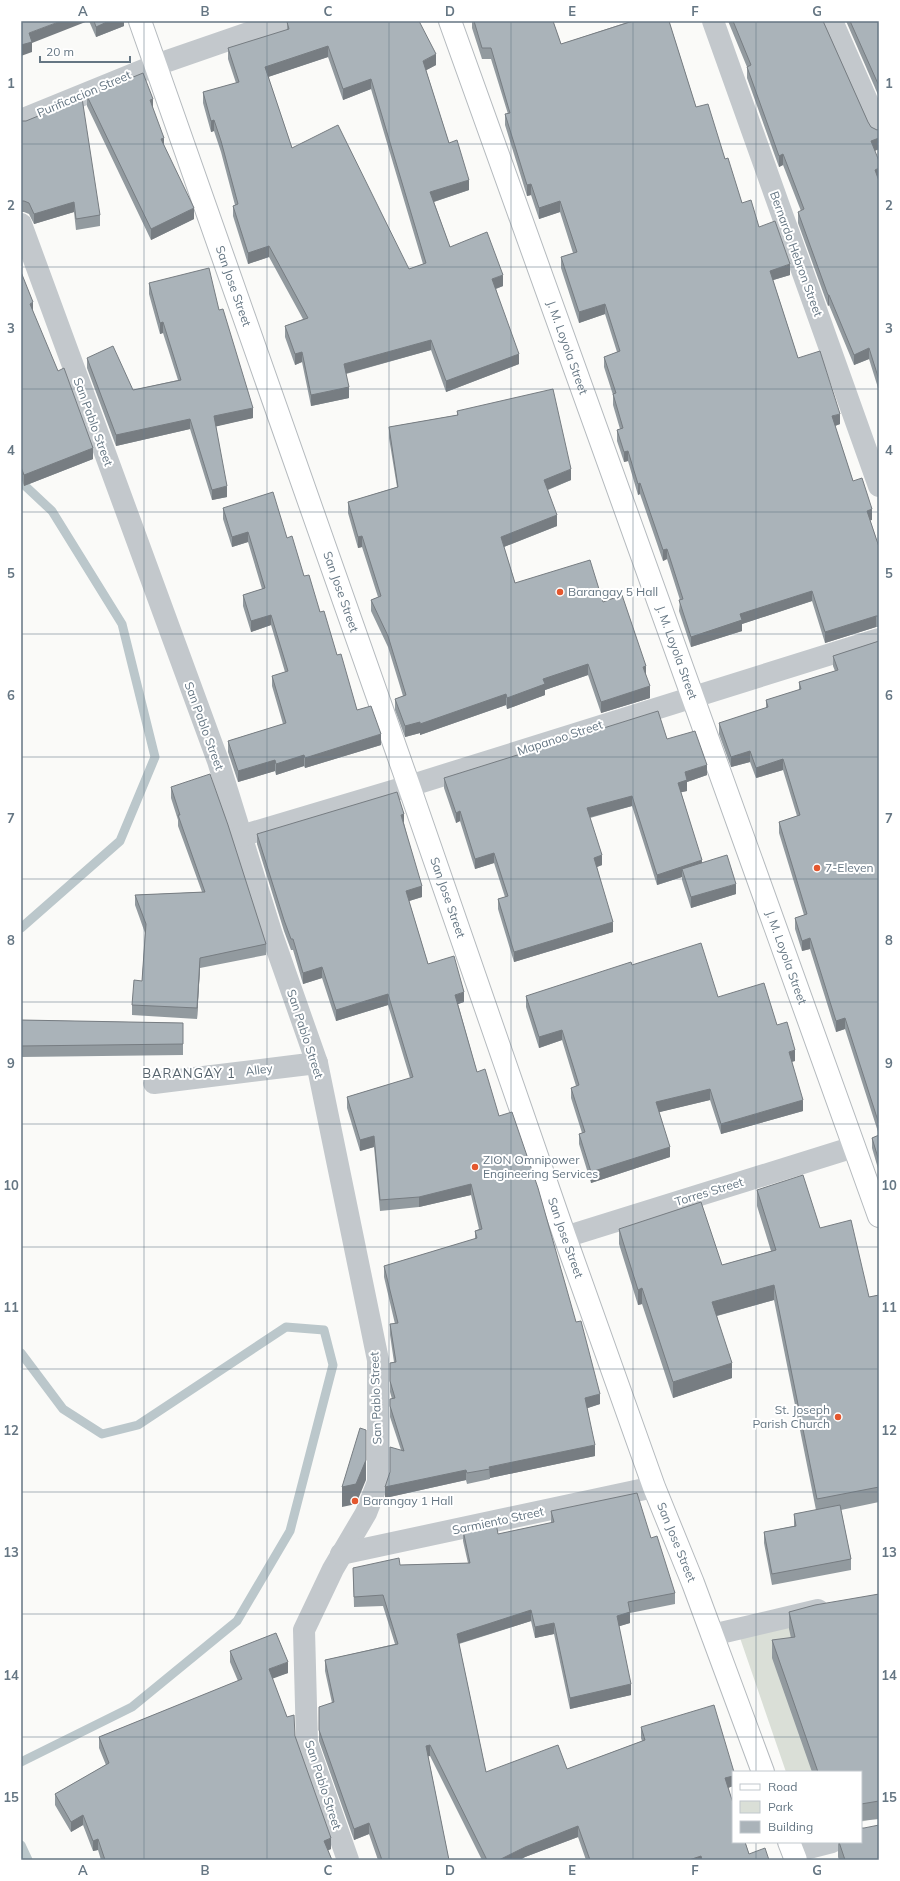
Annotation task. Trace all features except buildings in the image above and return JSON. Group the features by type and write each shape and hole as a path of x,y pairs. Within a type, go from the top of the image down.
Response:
{"main road":[{"name":"San Jose Street","path":"140,21 409,786 565,1237 654,1487 693,1583 763,1771"},
{"name":"J. M. Loyola Street","path":"450,21 668,632 879,1216"}],"street":[{"name":"Purificacion Street","path":"21,120 156,64 283,21"},
{"name":"Bernardo Hebron Street","path":"713,21 879,486"},
{"path":"832,21 879,128"},
{"name":"San Pablo Street","path":"21,224 218,761 272,935 317,1063 378,1360 378,1482 366,1513 341,1554 304,1630 307,1743 348,1860"},
{"name":"Mapanoo Street","path":"241,836 409,786 879,638"},
{"name":"Alley","path":"154,1083 317,1063"},
{"name":"Torres Street","path":"565,1237 854,1147"},
{"name":"Sarmiento Street","path":"341,1554 654,1487"},
{"path":"712,1635 834,1606"},
{"path":"793,1851 828,1843"}],"green space":[{"path":"879,1606 879,1817 862,1822 862,1771 786,1771 739,1635"}],"waterway":[{"path":"21,482 52,511 122,624 155,757 120,841 21,928"},
{"path":"21,1353 63,1409 102,1434 138,1425 286,1327 324,1330 333,1365 290,1531 237,1621 132,1707 21,1762"},
{"path":"21,1845 28,1860"}],"place":[{"name":"Barangay 5 Hall","path":"560,592"},
{"name":"7-Eleven","path":"817,868"},
{"name":"ZION Omnipower Engineering Services","path":"475,1167"},
{"name":"St. Joseph Parish Church","path":"838,1417"},
{"name":"Barangay 1 Hall","path":"355,1501"}],"district":[{"name":"BARANGAY 1","path":"189,1073"}]}
